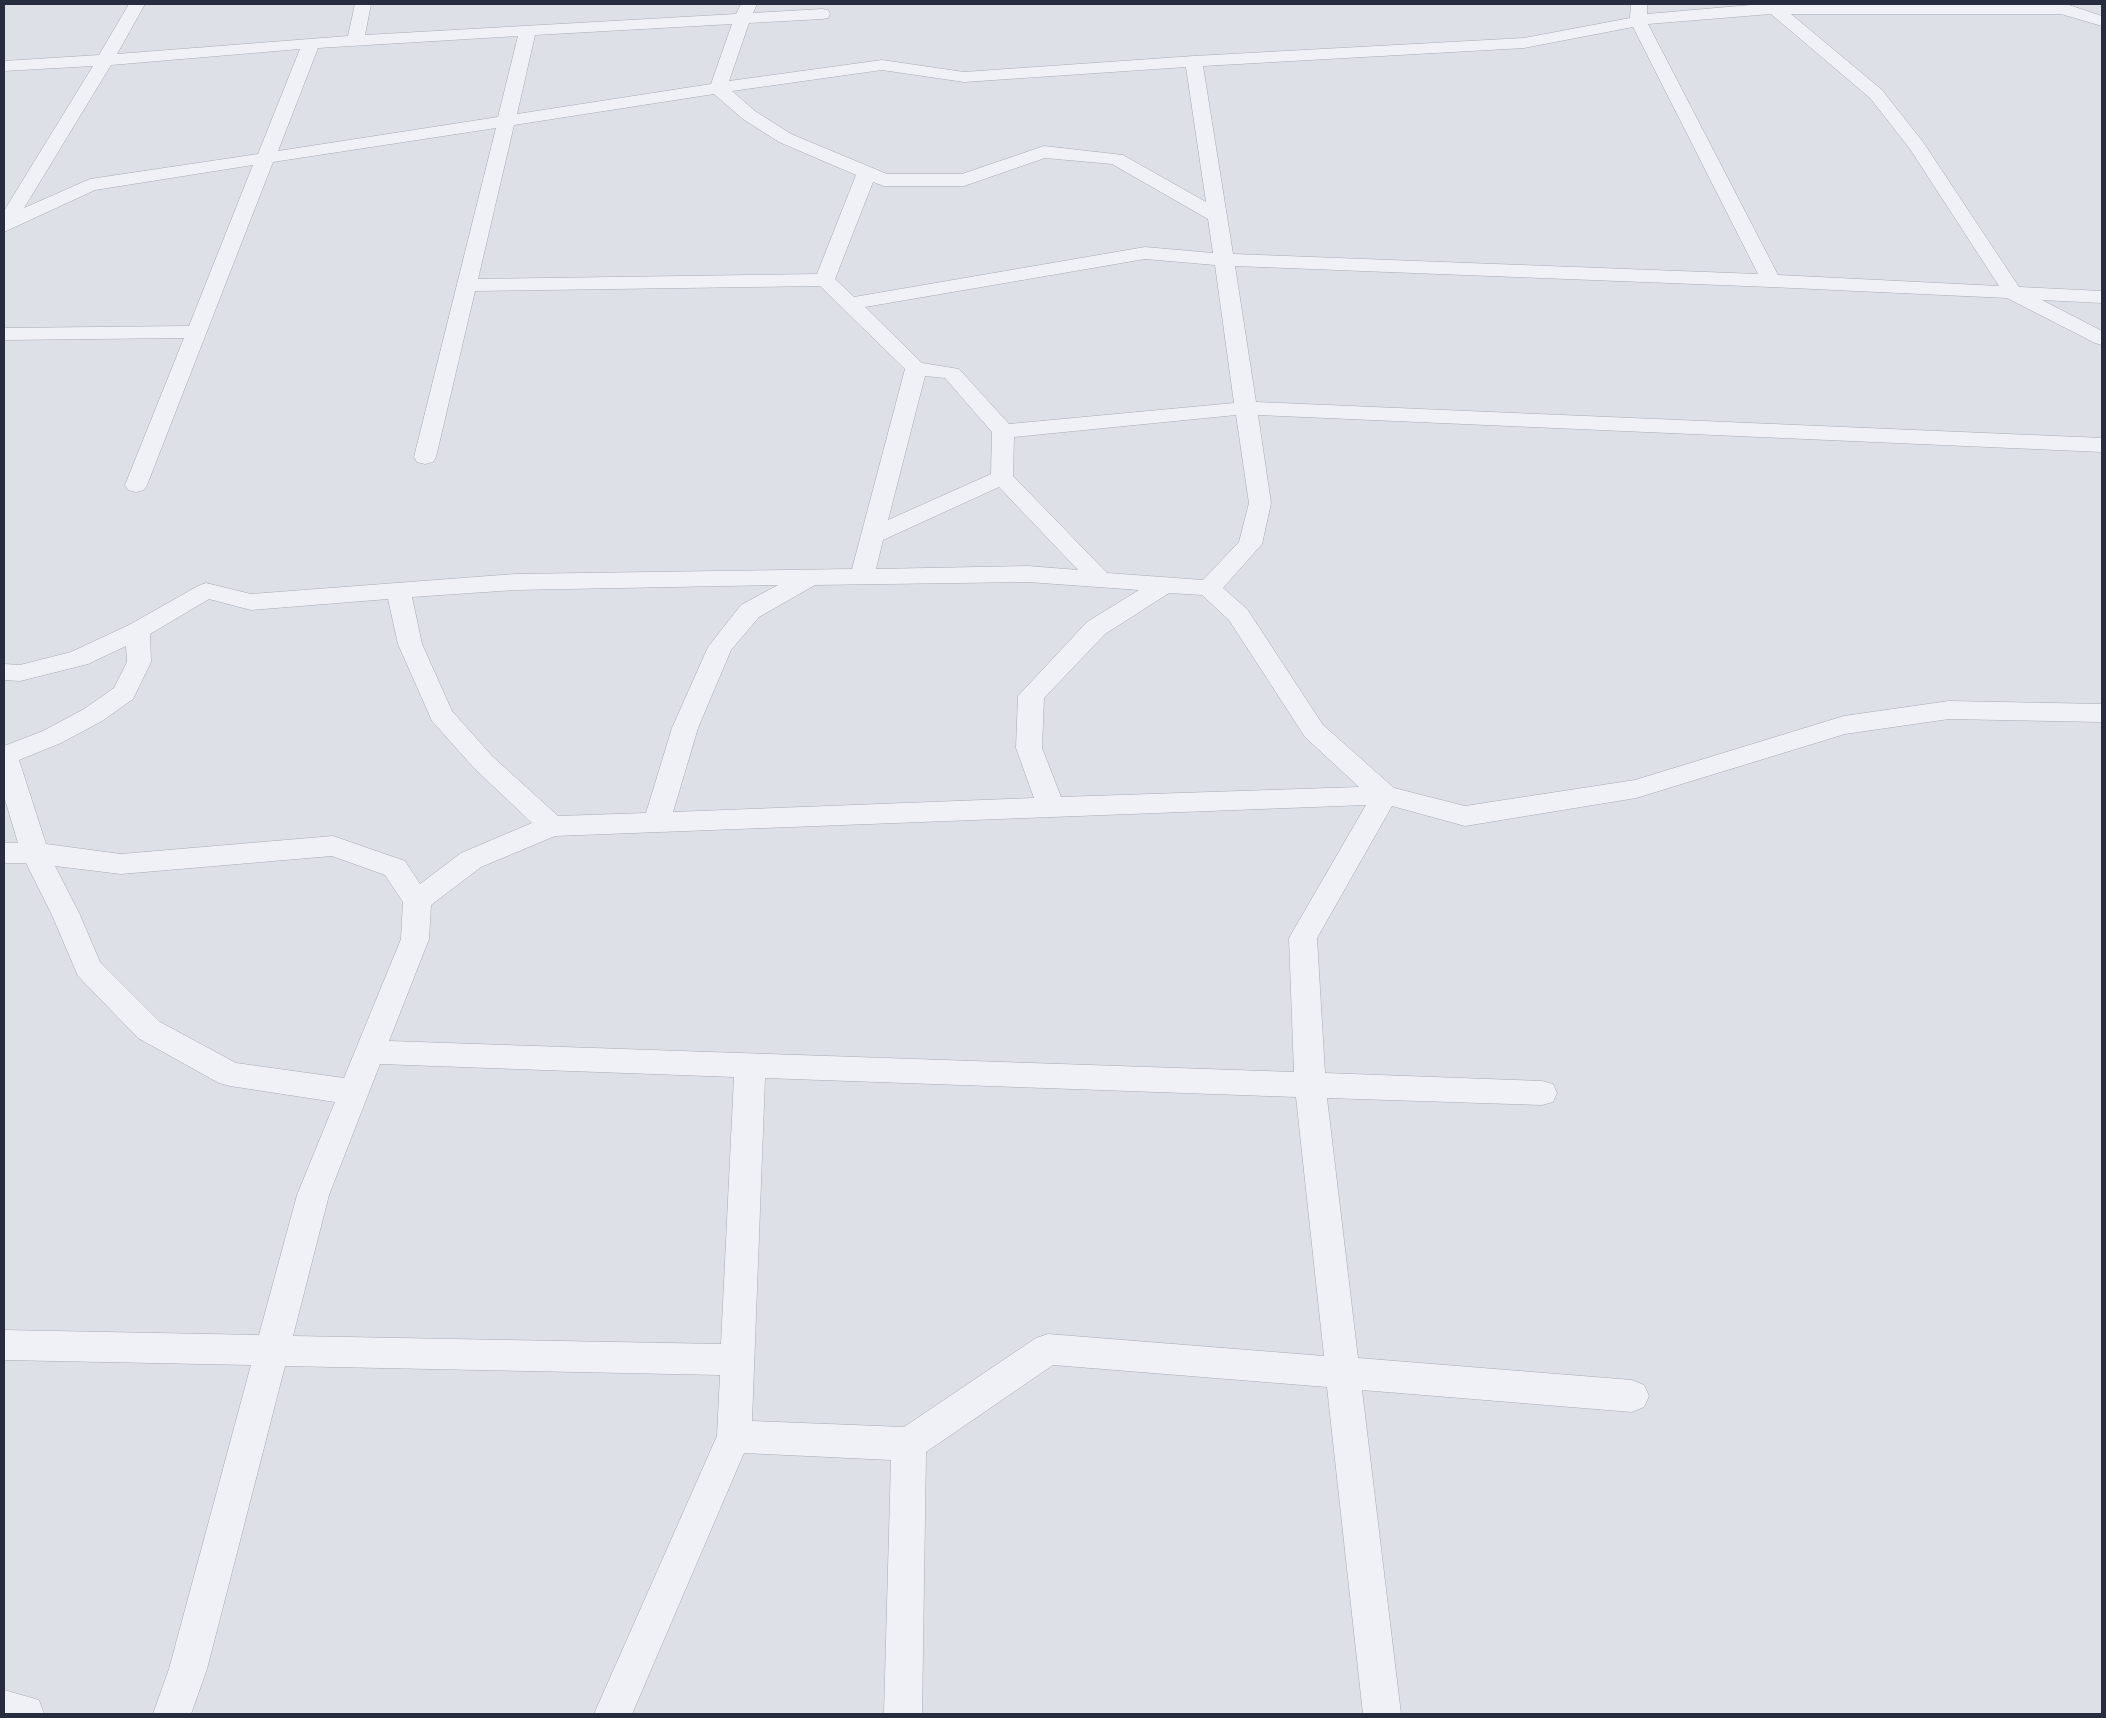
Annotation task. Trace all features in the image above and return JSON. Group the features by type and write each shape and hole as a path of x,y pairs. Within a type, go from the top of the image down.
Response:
{"street":[{"path":"4,225 137,4"},
{"path":"356,40 363,4"},
{"path":"4,225 90,185 718,88 882,65 964,77 1194,61 1524,44 1639,12 1769,7 2060,6 2102,21"},
{"path":"1769,7 1876,94 1917,146 2014,294 2102,339"},
{"path":"4,66 105,60 311,43 528,31 746,11 822,14"},
{"path":"718,88 746,11"},
{"path":"1639,12 1771,281"},
{"path":"426,456 528,31"},
{"path":"136,485 311,43"},
{"path":"1194,61 1260,503 1250,544 1208,588"},
{"path":"718,88 749,116 785,138 884,180 964,180 1044,152 1116,159 1218,217"},
{"path":"825,280 867,172"},
{"path":"850,304 1145,253 1224,260 1771,281 2102,297"},
{"path":"467,285 825,280 916,368 952,373 1002,431 1002,477 1100,580"},
{"path":"4,334 195,332"},
{"path":"862,577 916,368"},
{"path":"1002,431 1246,408 2102,445"},
{"path":"872,536 1002,477"},
{"path":"4,672 20,673 79,658 138,631 206,591 251,602 515,582 1028,574 1208,588 1238,615 1314,731 1385,794"},
{"path":"656,823 685,728 720,647 750,611 809,578"},
{"path":"1050,807 1029,748 1031,696 1096,628 1164,585"},
{"path":"398,590 410,644 441,715 483,762 552,826"},
{"path":"138,631 139,662 124,693 85,719 52,736 4,755 35,853 66,915 88,968 149,1030 230,1074 353,1092"},
{"path":"417,902 471,860 552,826 1385,794 1465,816 1636,789 1844,726 1949,710 2102,713"},
{"path":"1382,1714 1310,1085 1303,938 1385,794"},
{"path":"4,853 35,853 122,864 333,846 395,868 417,902 415,939 313,1194 188,1669 172,1714"},
{"path":"370,1052 1542,1092"},
{"path":"614,1714 734,1436 750,1065"},
{"path":"4,1346 738,1360"},
{"path":"734,1436 909,1444 1048,1348 1632,1396"},
{"path":"903,1714 909,1444"},
{"path":"4,1709 25,1714"}]}
